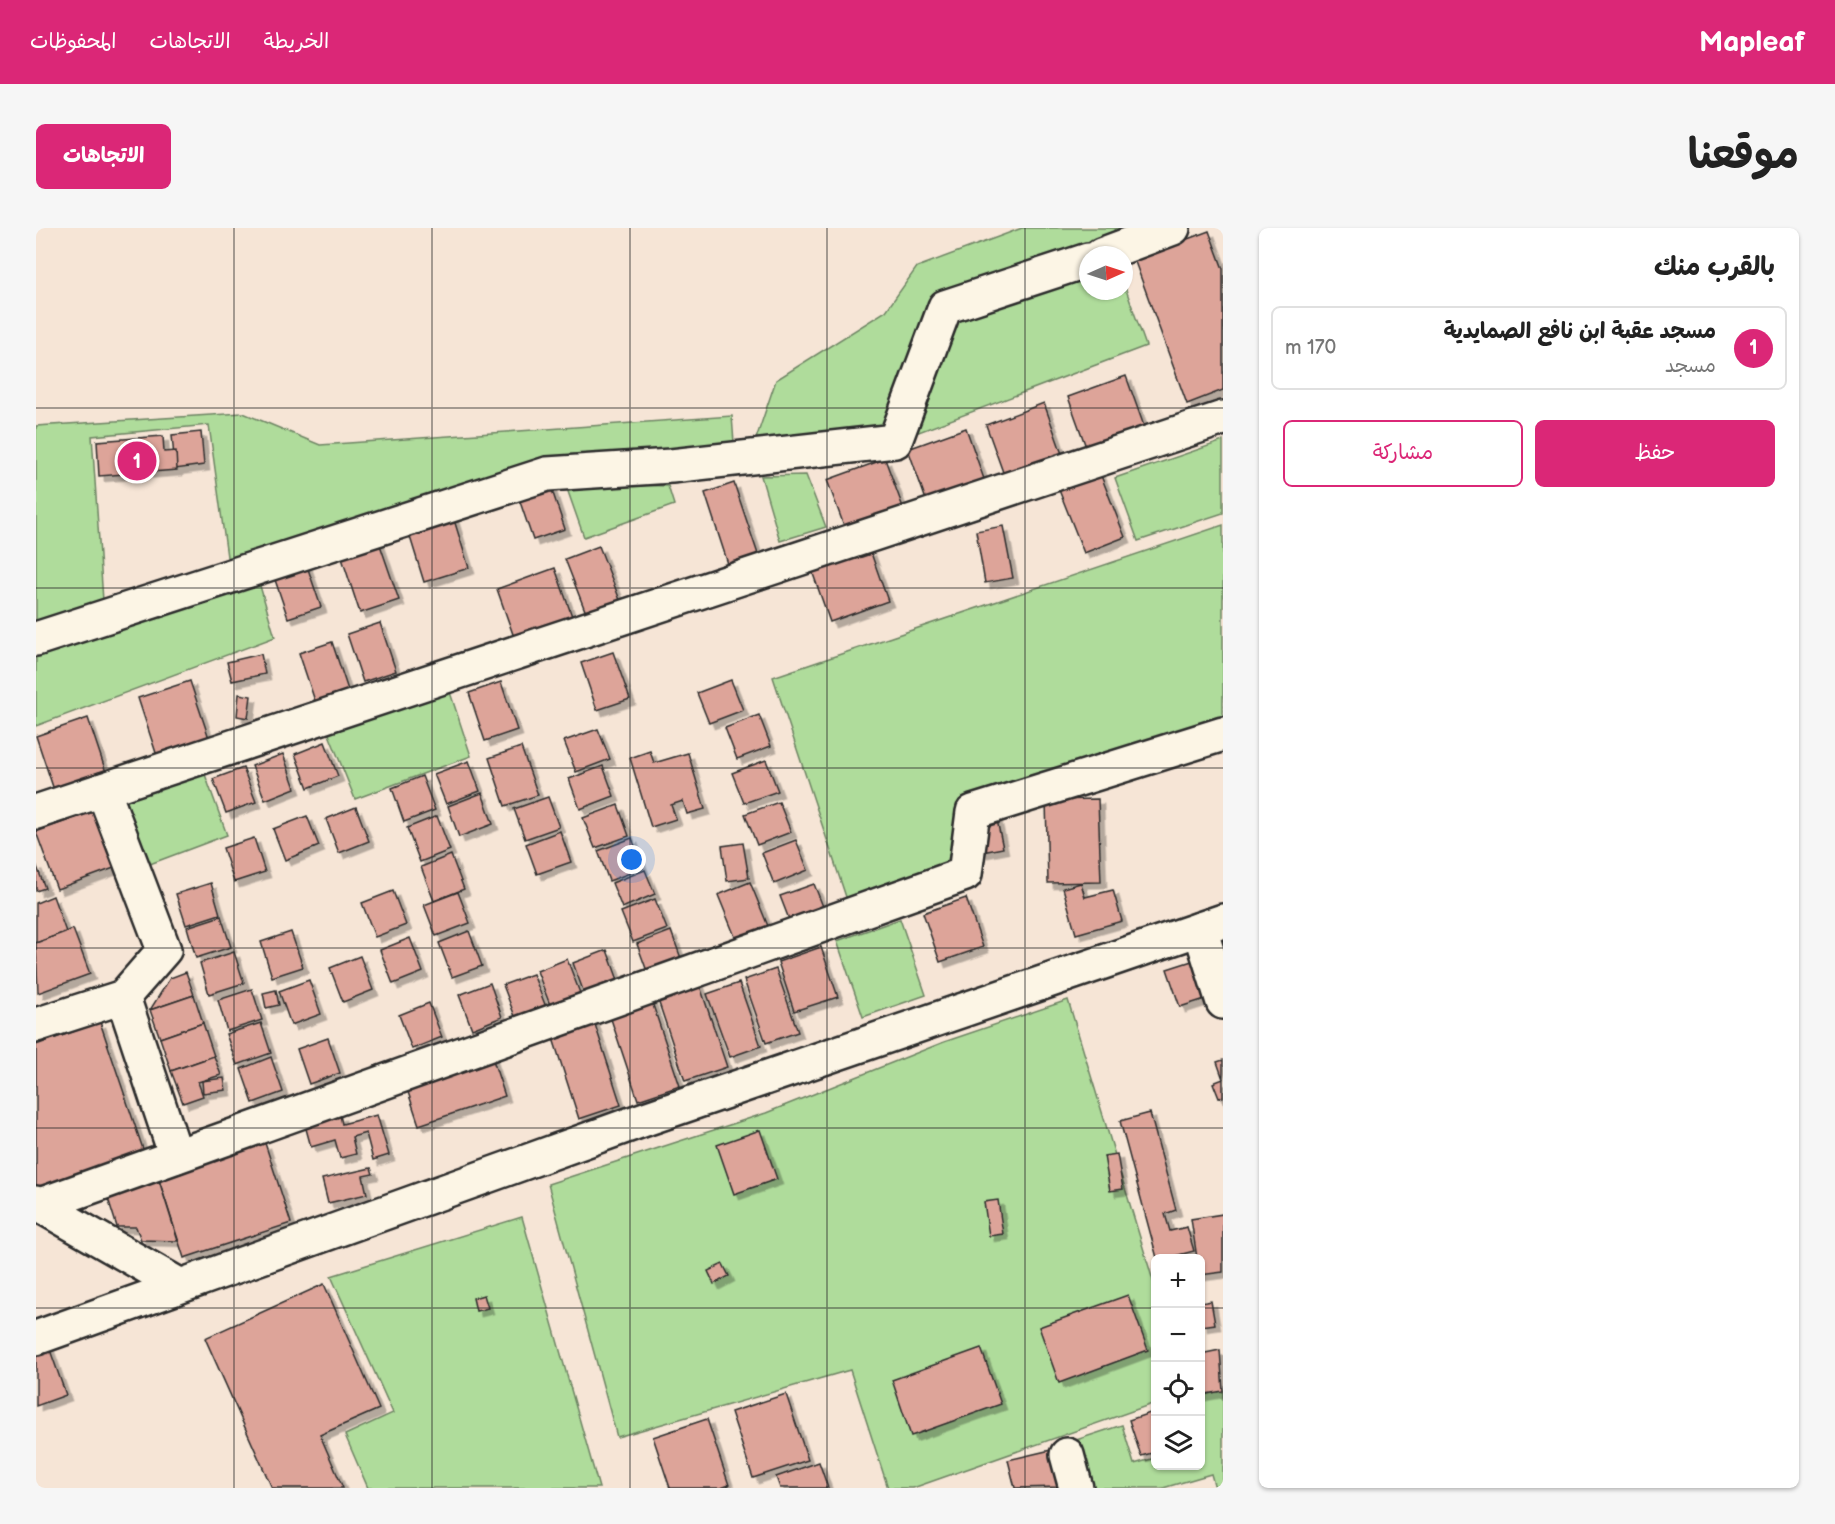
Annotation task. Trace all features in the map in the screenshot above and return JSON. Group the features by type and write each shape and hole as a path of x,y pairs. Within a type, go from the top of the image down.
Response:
{"street":[{"path":"1125,246 1173,228"},
{"path":"36,639 546,474 670,466 895,441 945,307 1079,263"},
{"path":"36,812 1223,418"},
{"path":"38,1204 965,874 973,812 1223,734"},
{"path":"36,1025 123,997 164,950 103,790"},
{"path":"36,1338 648,1118 1212,925 1223,1002"},
{"path":"123,997 176,1156"},
{"path":"38,1204 179,1285"},
{"path":"1067,1455 1076,1488"}],"green space":[{"path":"1022,228 1141,228 1079,246 1079,248 933,295 891,435 756,439 776,380 886,311 917,267"},
{"path":"1079,263 1079,300 1130,300 1146,346 895,441 945,307"},
{"path":"243,413 320,445 732,416 734,443 228,564 209,425 92,436 103,601 36,623 36,426"},
{"path":"1223,441 1223,513 1138,541 1115,478"},
{"path":"806,475 826,527 780,541 761,476"},
{"path":"565,483 668,486 674,505 584,537"},
{"path":"1223,525 1223,719 961,804 945,873 850,909 773,677"},
{"path":"258,579 275,637 36,726 36,653"},
{"path":"445,677 471,756 355,799 322,717"},
{"path":"199,758 227,835 134,870 103,790"},
{"path":"900,919 926,995 863,1017 837,941"},
{"path":"1068,1000 1151,1274 1151,1404 913,1488 888,1488 850,1370 617,1437 548,1184 766,1113 944,1042"},
{"path":"522,1217 599,1488 368,1488 345,1435 393,1413 331,1276"},
{"path":"1223,1390 1223,1488 1215,1488 1211,1474 1163,1488 1082,1488 1070,1442 1122,1425 1134,1464 1151,1459 1151,1470 1205,1470 1205,1395"}],"building":[{"path":"1209,231 1223,269 1223,390 1187,404 1134,259"},
{"path":"1126,376 1144,426 1086,447 1068,397"},
{"path":"1044,403 1062,454 1004,475 986,425"},
{"path":"966,428 984,479 926,500 908,449"},
{"path":"201,432 204,465 175,469 172,435"},
{"path":"163,436 164,452 176,451 177,470 99,476 97,441"},
{"path":"885,459 904,510 846,531 827,480"},
{"path":"1100,473 1125,537 1084,553 1059,490"},
{"path":"549,481 565,529 533,540 517,493"},
{"path":"734,483 761,563 731,573 705,493"},
{"path":"451,510 469,568 424,582 406,524"},
{"path":"1003,526 1013,578 985,583 976,531"},
{"path":"378,539 399,600 360,613 340,552"},
{"path":"599,546 620,600 586,613 565,559"},
{"path":"870,550 888,601 830,622 812,571"},
{"path":"305,560 321,607 288,618 272,571"},
{"path":"555,568 573,619 515,640 497,589"},
{"path":"380,623 396,671 363,682 347,634"},
{"path":"332,642 348,690 315,701 299,653"},
{"path":"613,652 630,699 597,710 581,663"},
{"path":"261,654 265,674 232,681 227,662"},
{"path":"731,680 743,710 709,723 697,693"},
{"path":"190,681 209,738 157,756 138,698"},
{"path":"501,682 517,730 485,741 469,693"},
{"path":"239,694 251,696 248,718 237,716"},
{"path":"759,715 771,746 737,759 725,728"},
{"path":"88,718 107,775 55,793 36,736"},
{"path":"598,729 610,759 576,772 564,741"},
{"path":"325,742 338,776 308,788 295,754"},
{"path":"521,747 538,795 505,806 489,758"},
{"path":"650,751 654,763 688,753 705,809 687,814 683,801 671,805 676,819 651,827 630,758"},
{"path":"283,754 295,788 265,800 252,766"},
{"path":"766,760 778,791 744,803 732,773"},
{"path":"469,761 480,791 446,804 434,774"},
{"path":"603,766 614,796 580,809 569,779"},
{"path":"243,768 256,802 226,813 213,779"},
{"path":"422,776 435,810 404,822 392,788"},
{"path":"482,793 493,824 459,837 448,806"},
{"path":"548,797 559,827 525,839 514,809"},
{"path":"1098,799 1101,882 1048,883 1046,800"},
{"path":"779,802 791,832 757,845 745,814"},
{"path":"618,805 629,836 595,848 583,818"},
{"path":"356,807 369,841 339,853 326,819"},
{"path":"94,811 114,868 57,889 36,832"},
{"path":"996,815 1003,848 982,852 976,819"},
{"path":"307,816 319,846 285,860 273,829"},
{"path":"437,816 450,850 420,862 407,828"},
{"path":"560,831 571,862 537,874 526,844"},
{"path":"254,838 265,872 234,882 223,848"},
{"path":"632,838 643,868 609,881 598,851"},
{"path":"796,840 808,870 774,884 762,853"},
{"path":"743,843 749,878 727,881 722,846"},
{"path":"451,855 464,889 434,901 421,867"},
{"path":"36,864 45,888 36,891"},
{"path":"645,870 655,894 622,908 612,883"},
{"path":"750,882 768,926 736,939 718,895"},
{"path":"211,883 220,914 186,925 176,894"},
{"path":"1081,883 1085,897 1113,890 1122,921 1076,934 1063,888"},
{"path":"814,884 826,914 792,927 780,896"},
{"path":"393,891 406,925 375,937 362,903"},
{"path":"458,892 470,923 436,936 424,905"},
{"path":"53,896 66,932 36,943 36,903"},
{"path":"966,898 983,947 940,962 923,913"},
{"path":"655,899 667,929 633,942 621,912"},
{"path":"221,916 231,947 196,958 187,927"},
{"path":"73,929 90,974 38,993 36,943"},
{"path":"469,931 482,966 452,977 439,943"},
{"path":"671,931 682,961 648,974 637,944"},
{"path":"291,932 303,967 272,977 261,942"},
{"path":"410,938 423,972 393,984 380,950"},
{"path":"821,947 838,997 794,1011 778,962"},
{"path":"607,950 618,980 584,993 573,963"},
{"path":"234,952 244,983 209,994 200,963"},
{"path":"360,956 373,990 343,1002 330,968"},
{"path":"567,959 580,993 550,1005 537,971"},
{"path":"1192,961 1205,999 1180,1007 1167,969"},
{"path":"776,969 798,1032 766,1043 744,980"},
{"path":"186,972 194,995 150,1010 170,978"},
{"path":"533,974 546,1007 516,1019 503,985"},
{"path":"309,980 321,1014 291,1025 279,991"},
{"path":"698,980 727,1067 685,1081 656,994"},
{"path":"490,983 502,1017 472,1029 459,995"},
{"path":"739,983 761,1046 730,1057 707,994"},
{"path":"252,989 262,1020 227,1031 218,1000"},
{"path":"276,990 279,1005 266,1008 263,993"},
{"path":"194,995 203,1023 160,1038 150,1010"},
{"path":"651,999 680,1086 638,1100 609,1013"},
{"path":"429,1003 442,1037 412,1049 399,1015"},
{"path":"593,1018 621,1105 579,1119 551,1032"},
{"path":"100,1022 144,1152 36,1190 36,1045"},
{"path":"203,1023 214,1056 171,1071 160,1038"},
{"path":"261,1023 271,1053 237,1065 226,1034"},
{"path":"328,1038 340,1073 309,1084 297,1049"},
{"path":"491,1054 505,1096 419,1125 405,1083"},
{"path":"214,1056 221,1075 198,1082 203,1096 183,1103 171,1071"},
{"path":"271,1057 283,1092 253,1103 241,1069"},
{"path":"1223,1060 1223,1079 1217,1062"},
{"path":"224,1078 226,1090 203,1093 202,1081"},
{"path":"1223,1079 1223,1097 1219,1098 1213,1083"},
{"path":"1150,1113 1176,1210 1165,1214 1170,1231 1187,1227 1194,1251 1182,1254 1156,1254 1120,1121"},
{"path":"340,1115 342,1124 377,1115 389,1155 373,1160 366,1133 352,1137 356,1154 340,1158 335,1140 311,1147 305,1125"},
{"path":"760,1130 777,1179 734,1194 717,1145"},
{"path":"265,1143 291,1223 184,1258 158,1177"},
{"path":"1117,1154 1123,1189 1110,1191 1104,1156"},
{"path":"371,1168 373,1174 363,1176 367,1194 328,1203 322,1179"},
{"path":"158,1177 178,1241 141,1240 136,1227 117,1227 107,1195"},
{"path":"998,1200 1003,1234 989,1236 984,1202"},
{"path":"1223,1214 1223,1272 1205,1274 1205,1254 1196,1254 1191,1219"},
{"path":"723,1264 729,1276 714,1284 708,1271"},
{"path":"324,1284 379,1409 320,1435 343,1488 272,1488 205,1338"},
{"path":"484,1295 488,1308 476,1311 473,1298"},
{"path":"1128,1295 1148,1350 1059,1383 1039,1327"},
{"path":"1211,1301 1215,1324 1205,1326 1205,1302"},
{"path":"49,1347 66,1395 36,1406 36,1352"},
{"path":"981,1348 1001,1404 911,1436 892,1380"},
{"path":"1220,1350 1223,1391 1205,1394 1205,1353"},
{"path":"786,1394 808,1460 753,1478 731,1412"},
{"path":"1151,1413 1151,1453 1141,1456 1129,1420"},
{"path":"707,1419 729,1485 721,1488 670,1488 653,1437"},
{"path":"1051,1450 1060,1487 1015,1488 1008,1460"},
{"path":"819,1462 828,1488 780,1488 776,1477"}],"place":[{"name":"مسجد عقبة ابن نافع الصمايدية","path":"137,461"}]}
